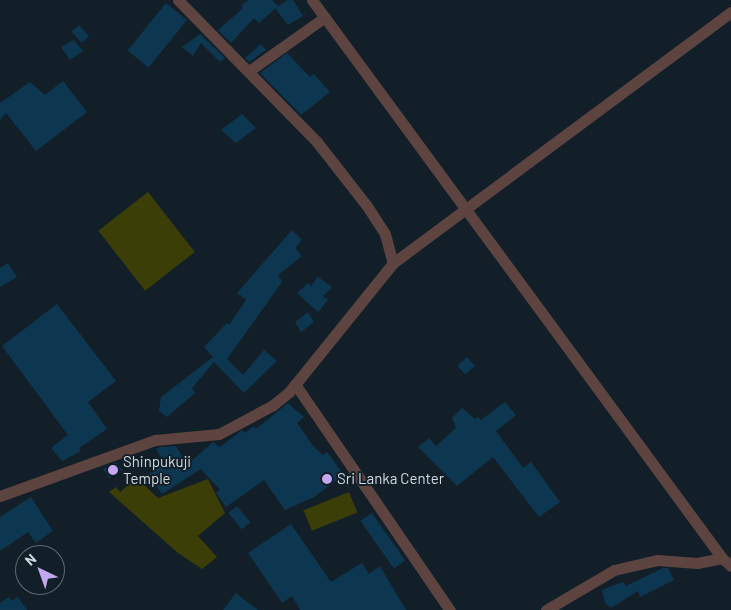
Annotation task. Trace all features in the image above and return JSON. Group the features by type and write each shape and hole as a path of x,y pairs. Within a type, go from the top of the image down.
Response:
{"street":[{"path":"178,0 317,142 367,206 385,234 393,264"},
{"path":"312,0 727,562"},
{"path":"0,496 155,440 219,434 273,405 295,384 393,264 731,12"},
{"path":"249,71 325,17"},
{"path":"295,384 450,610"},
{"path":"546,610 614,570 657,560 697,563 727,562"}],"shaded area":[{"path":"148,192 195,252 145,291 98,231"},
{"path":"137,478 158,498 208,479 225,513 198,536 217,557 202,569 178,553 109,492 116,487 120,492"},
{"path":"349,492 357,512 312,531 304,510"}],"building":[{"path":"248,0 272,0 278,6 259,23 254,18 231,43 218,30 243,8 241,6"},
{"path":"288,0 293,0 303,16 288,25 275,8"},
{"path":"166,3 187,20 149,67 128,50"},
{"path":"79,25 89,36 82,43 72,32"},
{"path":"200,34 225,58 220,62 201,43 193,56 182,47"},
{"path":"74,40 83,51 70,60 61,47"},
{"path":"261,44 266,50 249,62 245,58"},
{"path":"287,53 310,77 314,74 330,92 301,115 260,73"},
{"path":"63,81 87,112 36,151 6,113 0,120 0,103 30,82 45,95"},
{"path":"242,114 256,128 236,143 221,130"},
{"path":"292,230 302,240 295,248 302,256 278,275 282,282 227,359 243,375 264,350 277,361 244,393 214,362 192,388 195,393 167,417 159,411 161,397 213,357 204,347 227,323 229,325 246,300 237,293"},
{"path":"8,263 17,277 0,287 0,268"},
{"path":"318,277 332,287 323,296 328,300 318,312 297,293 308,283 311,286"},
{"path":"57,304 116,381 88,402 107,429 79,448 81,451 62,461 51,448 68,435 2,346"},
{"path":"308,312 314,322 301,332 295,322"},
{"path":"467,357 475,366 465,375 457,366"},
{"path":"505,402 516,415 496,431 523,468 531,462 560,502 539,517 493,457 457,486 418,447 429,438 436,446 456,428 452,418 462,408 475,419 478,417 481,420"},
{"path":"288,403 304,417 297,423 314,447 323,455 327,452 344,475 314,497 285,510 264,480 226,507 216,493 220,490 201,469 162,494 148,474 165,464 156,449 176,446 187,465 213,442 220,447 242,430 245,433 254,426 256,429"},
{"path":"116,462 122,470 109,478 103,469"},
{"path":"31,497 53,531 36,543 28,532 0,551 0,517"},
{"path":"237,506 250,522 242,529 228,513"},
{"path":"372,513 405,561 394,569 361,521"},
{"path":"291,524 331,582 362,563 369,574 380,566 406,610 300,610 292,596 282,603 248,553"},
{"path":"663,568 668,568 674,580 640,597 638,591 611,608 605,603 602,590 623,582 626,586"},
{"path":"236,593 246,601 258,610 223,610"},
{"path":"9,597 12,601 18,597 27,610 0,610 0,603"}],"place":[{"name":"Shinpukuji Temple","path":"113,470"},
{"name":"Sri Lanka Center","path":"327,479"}]}
